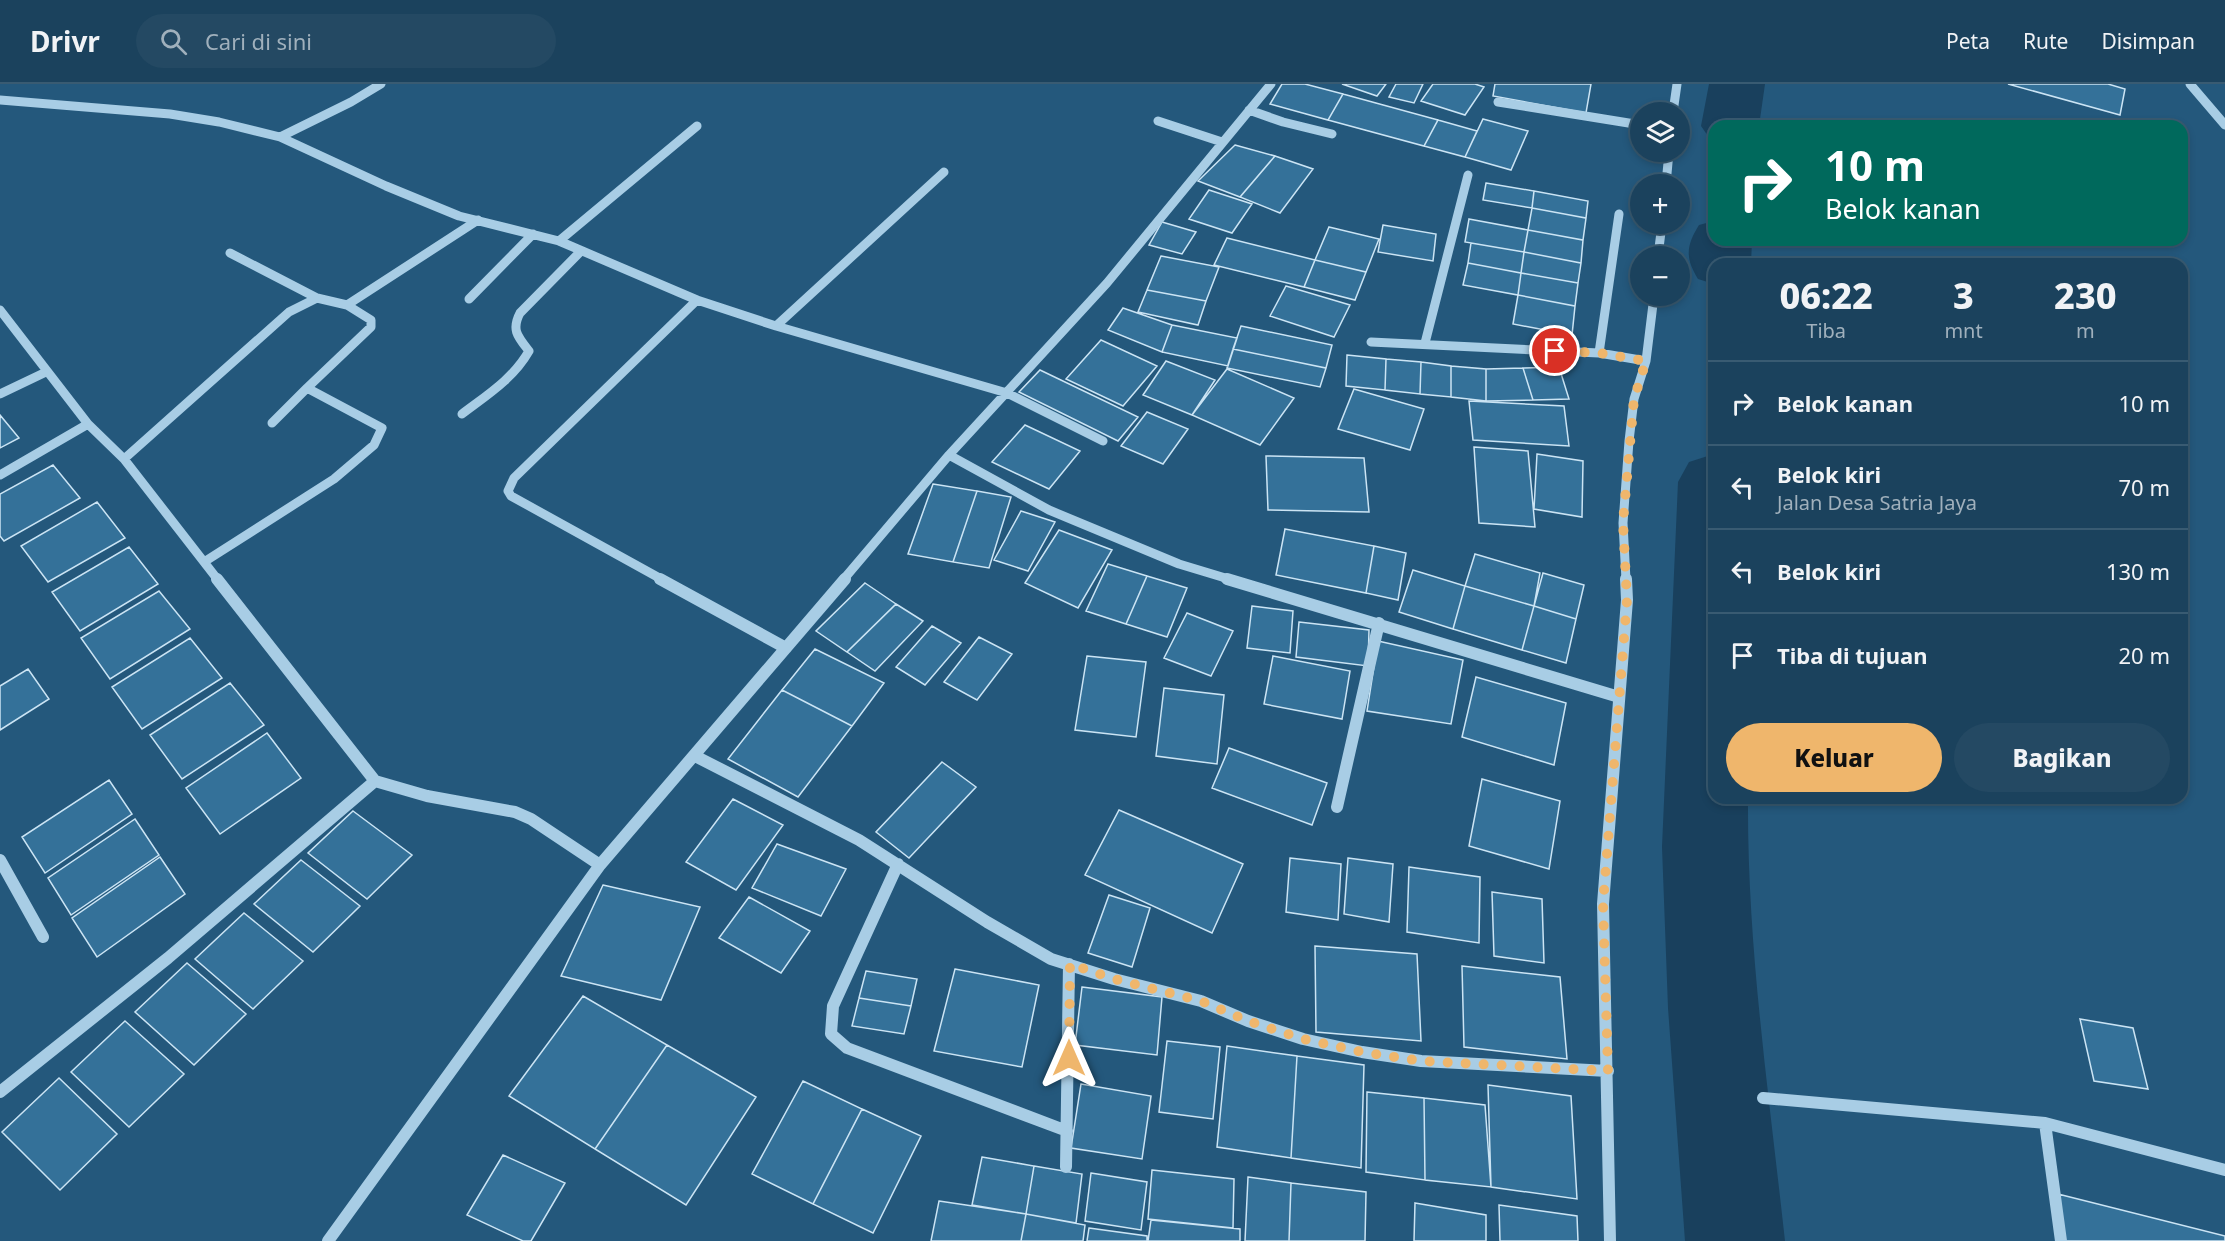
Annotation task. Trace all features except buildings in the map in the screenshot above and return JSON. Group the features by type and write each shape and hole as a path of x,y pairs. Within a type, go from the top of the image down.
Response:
{"street":[{"path":"280,137 351,102 381,84"},
{"path":"328,1241 600,865 695,756 949,454 1107,283 1271,84"},
{"path":"1674,102 1677,84"},
{"path":"2190,84 2225,125"},
{"path":"0,100 170,114 219,122 280,137 386,186 459,216 559,242 697,300 776,326 1007,393 1103,441"},
{"path":"1498,102 1630,123"},
{"path":"1250,110 1283,122 1332,134"},
{"path":"1158,121 1222,142"},
{"path":"559,242 697,126"},
{"path":"776,326 944,172"},
{"path":"1425,343 1468,175"},
{"path":"1599,353 1619,214"},
{"path":"347,305 478,220"},
{"path":"469,298 533,234"},
{"path":"462,414 511,376 525,361 530,351 516,334 514,325 520,313 581,251"},
{"path":"230,253 317,298 347,305 365,314 371,320 371,327 272,423"},
{"path":"124,459 289,312 317,298"},
{"path":"697,300 514,478 508,491 511,496 786,648"},
{"path":"1610,1241 1603,904 1627,600 1623,522 1629,441 1634,399 1646,361 1653,306"},
{"path":"0,310 88,424 124,459 375,781 427,796 515,812 531,819 600,865"},
{"path":"1371,342 1599,353 1646,361"},
{"path":"0,394 46,372"},
{"path":"204,562 334,479 374,445 382,428 307,388"},
{"path":"0,475 88,424"},
{"path":"949,454 1049,510 1179,564 1619,697"},
{"path":"1337,807 1379,623"},
{"path":"695,756 859,840 1051,959 1114,979 1201,1001 1248,1021 1303,1039 1362,1052 1421,1061 1608,1071"},
{"path":"0,1092 168,958 375,781"},
{"path":"0,860 43,937"},
{"path":"898,864 833,1006 831,1034 846,1048 1067,1131"},
{"path":"1066,1167 1070,964"},
{"path":"1763,1098 2045,1123 2225,1170"},
{"path":"2045,1123 2061,1241"}],"waterway":[{"path":"1731,120 1737,84"},
{"path":"1720,258 1721,246"},
{"path":"1708,725 1705,847 1714,1008 1735,1241"}],"route":[{"path":"1069,1058 1070,964 1114,979 1201,1001 1248,1021 1303,1039 1362,1052 1421,1061 1608,1071 1603,904 1627,600 1623,522 1634,399 1646,361 1599,353 1555,351"}]}
